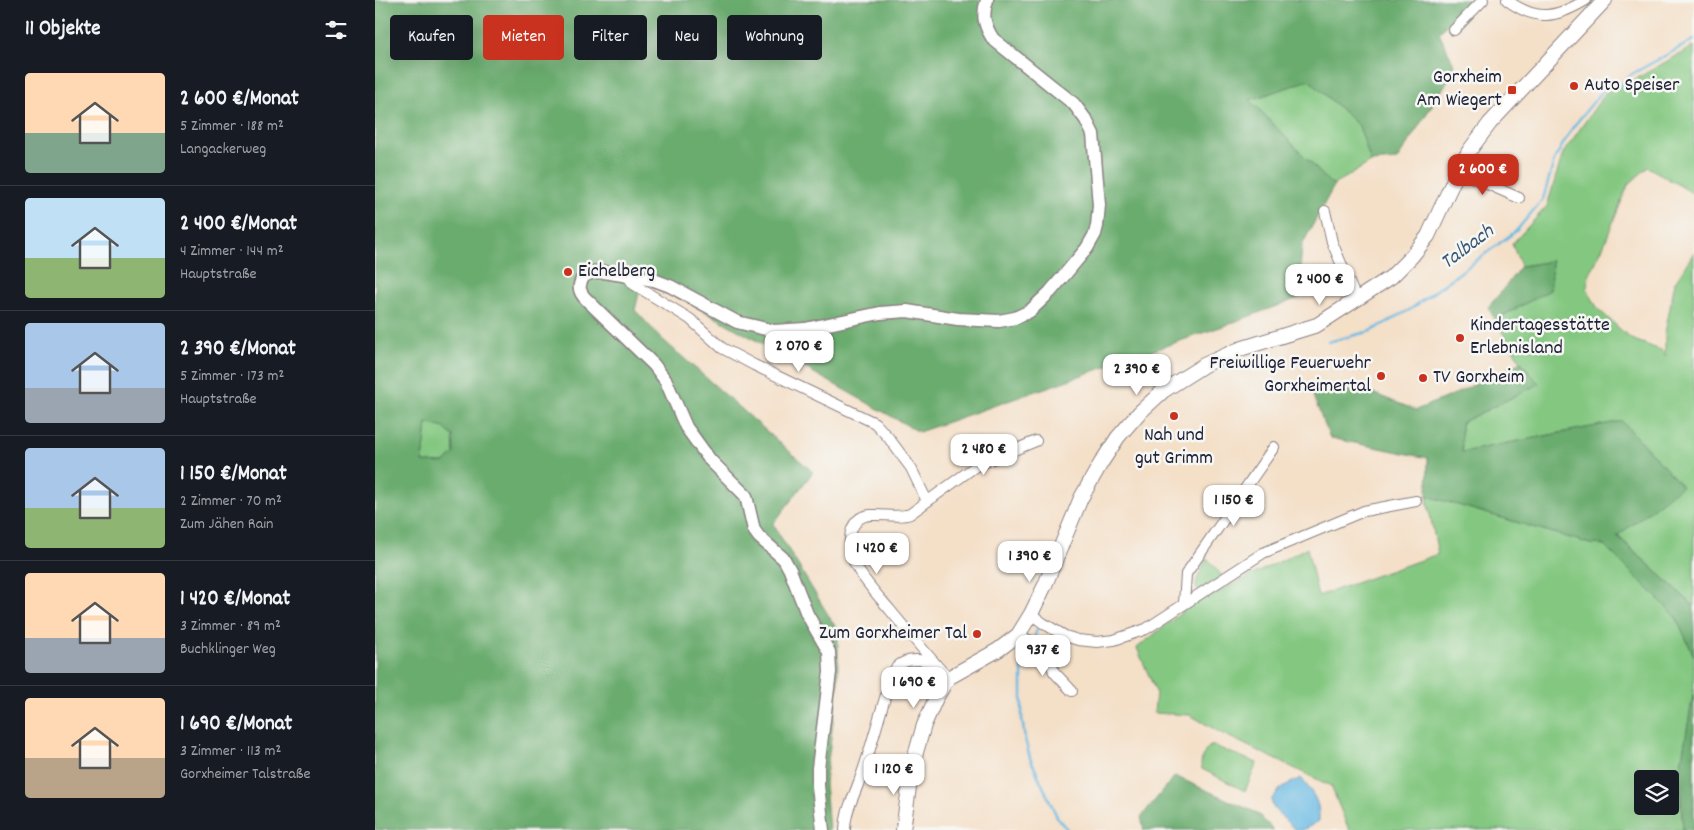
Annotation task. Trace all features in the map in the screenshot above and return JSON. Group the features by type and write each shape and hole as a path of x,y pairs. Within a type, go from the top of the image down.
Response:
{"main road":[{"path":"903,830 912,766 920,737 936,698 948,678 998,650 1028,640 1031,614 1081,498 1109,450 1139,413 1163,391 1205,365 1240,349 1317,325 1357,301 1391,277 1412,256 1428,236 1458,171 1469,151 1490,123 1605,0"}],"street":[{"path":"823,830 818,768 830,672 829,652 807,614 791,570 784,559 759,537 754,530 746,496 710,460 687,427 666,381 654,365 581,293 579,287 584,276 605,272 654,280 670,286 737,322 774,331 805,329 881,314 907,311 958,319 999,321 1015,318 1030,311 1067,272 1087,248 1095,234 1099,204 1093,134 1086,120 1074,104 993,39 984,19 983,12 987,0"},
{"path":"1454,30 1483,0"},
{"path":"1507,0 1525,12 1547,15 1562,12 1586,0"},
{"path":"1458,171 1519,198"},
{"path":"1325,211 1332,242 1357,301"},
{"path":"627,275 633,284 690,319 722,348 875,423 911,468 927,501"},
{"path":"948,678 866,582 851,552 850,541 855,524 857,520 864,516 906,516 976,466 1036,441"},
{"path":"1184,604 1187,574 1274,447"},
{"path":"1031,614 1043,624 1065,636 1078,640 1097,642 1114,640 1146,629 1263,553 1364,511 1417,501"},
{"path":"1028,640 1048,654 1054,672 1071,691"},
{"path":"845,830 848,806 860,780 894,671 899,665 906,662 917,660 933,661"}],"green space":[{"path":"375,0 1470,0 1439,33 1456,68 1397,160 1371,162 1359,126 1309,80 1250,100 1330,183 1335,184 1302,245 1298,298 1229,324 919,432 688,302 642,281 635,310 661,338 813,472 773,524 838,631 838,686 825,783 829,830 375,830","holes":["427,423 444,428 453,436 454,454 444,463 423,462"]},
{"path":"1694,46 1694,194 1648,167 1628,185 1604,245 1589,276 1587,289 1598,309 1631,339 1661,350 1665,356 1665,333 1675,282 1694,252 1694,606 1617,535 1622,421 1462,452 1461,423 1538,384 1521,362 1495,320 1550,290 1552,261 1521,266 1512,244 1547,206 1563,153 1606,92 1623,86"},
{"path":"1309,80 1359,126 1371,162 1335,184 1330,183 1250,100"},
{"path":"1552,261 1550,290 1495,320 1488,307 1521,266"},
{"path":"1521,362 1539,384 1461,423 1462,452 1622,421 1682,486 1617,536 1694,606 1694,656 1676,617 1604,545 1591,544 1427,496 1428,458 1330,438 1311,391 1367,391 1416,410 1457,393"},
{"path":"427,423 444,428 453,436 454,454 444,463 423,462"},
{"path":"1427,496 1591,544 1604,544 1676,617 1694,656 1694,690 1679,776 1683,830 1349,830 1331,786 1221,733 1190,715 1154,713 1156,692 1137,648 1191,605 1307,548 1318,596 1438,554"},
{"path":"1207,558 1222,576 1200,590 1196,588 1197,579"},
{"path":"1694,690 1694,830 1683,830 1679,776"},
{"path":"1210,746 1257,763 1245,791 1202,769 1203,757"},
{"path":"1175,776 1257,813 1274,830 1144,830 1141,817"}],"water":[{"path":"1301,778 1317,802 1319,821 1303,830 1295,830 1274,809 1271,800 1282,787"}],"waterway":[{"name":"Talbach","path":"1328,342 1371,331 1411,309 1516,231 1543,199 1555,158 1573,127 1604,89 1619,86 1630,75 1694,40"},
{"path":"1033,640 1037,630"},
{"path":"1031,645 1022,668 1022,719 1025,739 1030,758 1058,819 1068,830"}],"place":[{"name":"Auto Speiser","path":"1574,86"},
{"name":"Gorxheim Am Wiegert","path":"1512,90"},
{"name":"Eichelberg","path":"568,272"},
{"name":"Kindertagesstätte Erlebnisland","path":"1460,338"},
{"name":"Freiwillige Feuerwehr Gorxheimertal","path":"1381,376"},
{"name":"TV Gorxheim","path":"1423,378"},
{"name":"Nah und gut Grimm","path":"1174,416"},
{"name":"Zum Gorxheimer Tal","path":"977,634"}]}
